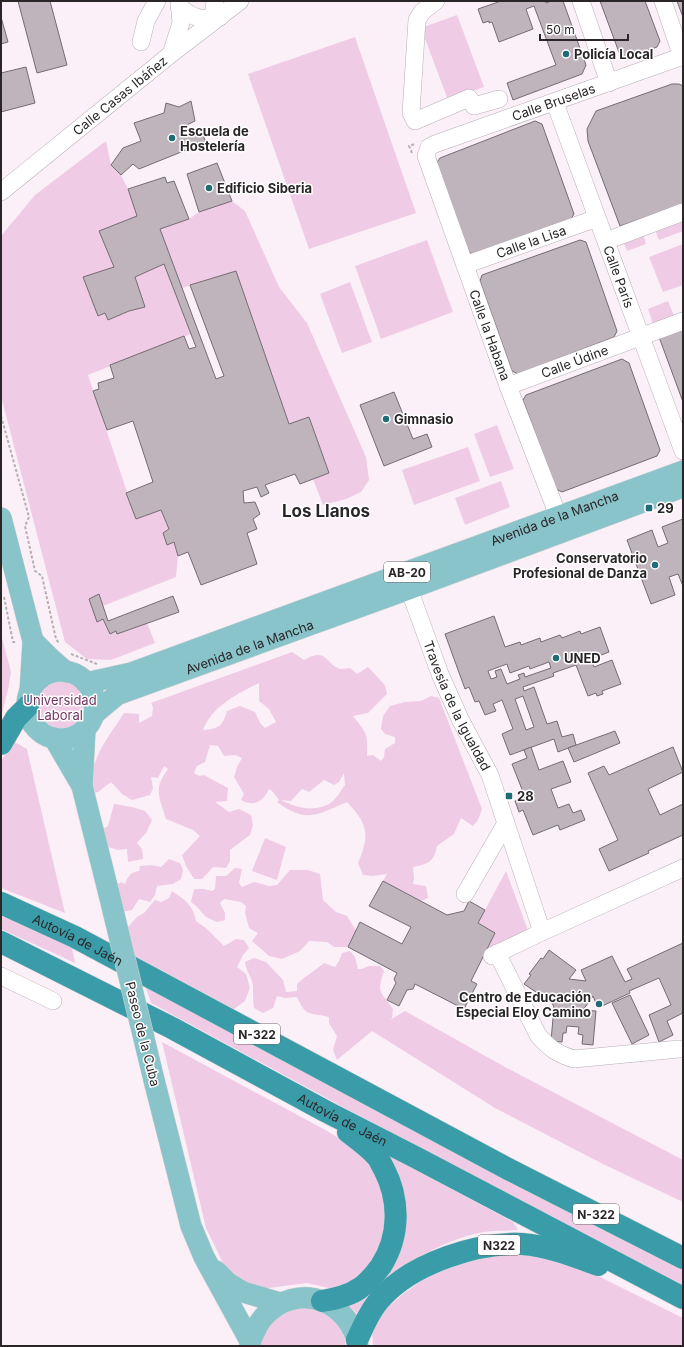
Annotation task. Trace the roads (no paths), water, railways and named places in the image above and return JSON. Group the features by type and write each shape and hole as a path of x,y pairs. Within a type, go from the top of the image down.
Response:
{"highway":[{"path":"1,744 29,699"},
{"name":"Autovía de Jaén","path":"1,903 75,937 510,1170 683,1258"},
{"name":"Autovía de Jaén","path":"1,942 172,1028 325,1111 422,1160 677,1295"},
{"path":"322,1301 341,1298 359,1289 376,1272 385,1260 391,1245 395,1230 396,1213 392,1188 388,1176 378,1159 364,1144 345,1130 325,1111"},
{"name":"N322","path":"358,1343 368,1317 383,1296 407,1277 436,1262 462,1252 490,1245 523,1244 553,1249 677,1295"}],"main road":[{"name":"Avenida de la Mancha","path":"90,722 118,694 406,581 557,517 683,470"},
{"name":"Avenida de la Mancha","path":"86,683 132,673 683,487"},
{"path":"1,518 23,641 30,717 36,728 44,734 54,738 65,739 76,736 90,722 95,703 92,692 86,683 75,675 67,662 49,657 23,641"},
{"path":"29,699 34,685 45,676 57,672 67,662"},
{"name":"Paseo de la Cuba","path":"82,786 90,722"},
{"name":"Paseo de la Cuba","path":"54,738 82,786 191,1226 204,1257 250,1343"},
{"name":"Paseo de la Cuba","path":"204,1257 228,1283 243,1292 280,1303"},
{"path":"250,1343 260,1320 280,1303 310,1297 334,1306 344,1315 352,1327 358,1343"}],"street":[{"path":"141,42 146,21 157,1"},
{"name":"Calle Casas Ibáñez","path":"1,192 171,54 214,15 240,1"},
{"path":"445,1 432,4 422,12 417,20 412,113 415,121 469,98 474,106 499,99"},
{"path":"581,1 609,83"},
{"path":"663,1 683,57"},
{"path":"179,4 188,14 196,18 214,15"},
{"path":"171,54 181,23 179,4"},
{"name":"Calle Bruselas","path":"428,152 430,147 435,144 683,57"},
{"name":"Calle París","path":"554,103 683,451"},
{"name":"Calle la Habana","path":"428,152 426,156 428,162 508,386 554,505 557,517"},
{"path":"606,241 683,212"},
{"name":"Calle la Lisa","path":"465,265 597,218"},
{"name":"Calle Údine","path":"508,386 683,321"},
{"name":"Travesía de la Igualdad","path":"406,581 440,674 460,719 490,775 542,932"},
{"path":"465,894 506,823"},
{"path":"679,1049 574,1059 563,1056 548,1047 538,1035 494,955 683,868"},
{"path":"1,976 53,1001"}],"place":[{"name":"Policía Local","path":"566,54"},
{"name":"Escuela de Hostelería","path":"172,138"},
{"name":"Edificio Siberia","path":"209,188"},
{"name":"Gimnasio","path":"386,419"},
{"name":"29","path":"649,508"},
{"name":"Conservatorio Profesional de Danza","path":"655,565"},
{"name":"UNED","path":"556,658"},
{"name":"28","path":"509,796"},
{"name":"Centro de Educación Especial Eloy Camino","path":"599,1004"}],"district":[{"name":"Los Llanos","path":"326,511"}],"park label":[{"name":"Universidad Laboral","path":"60,708"}]}
